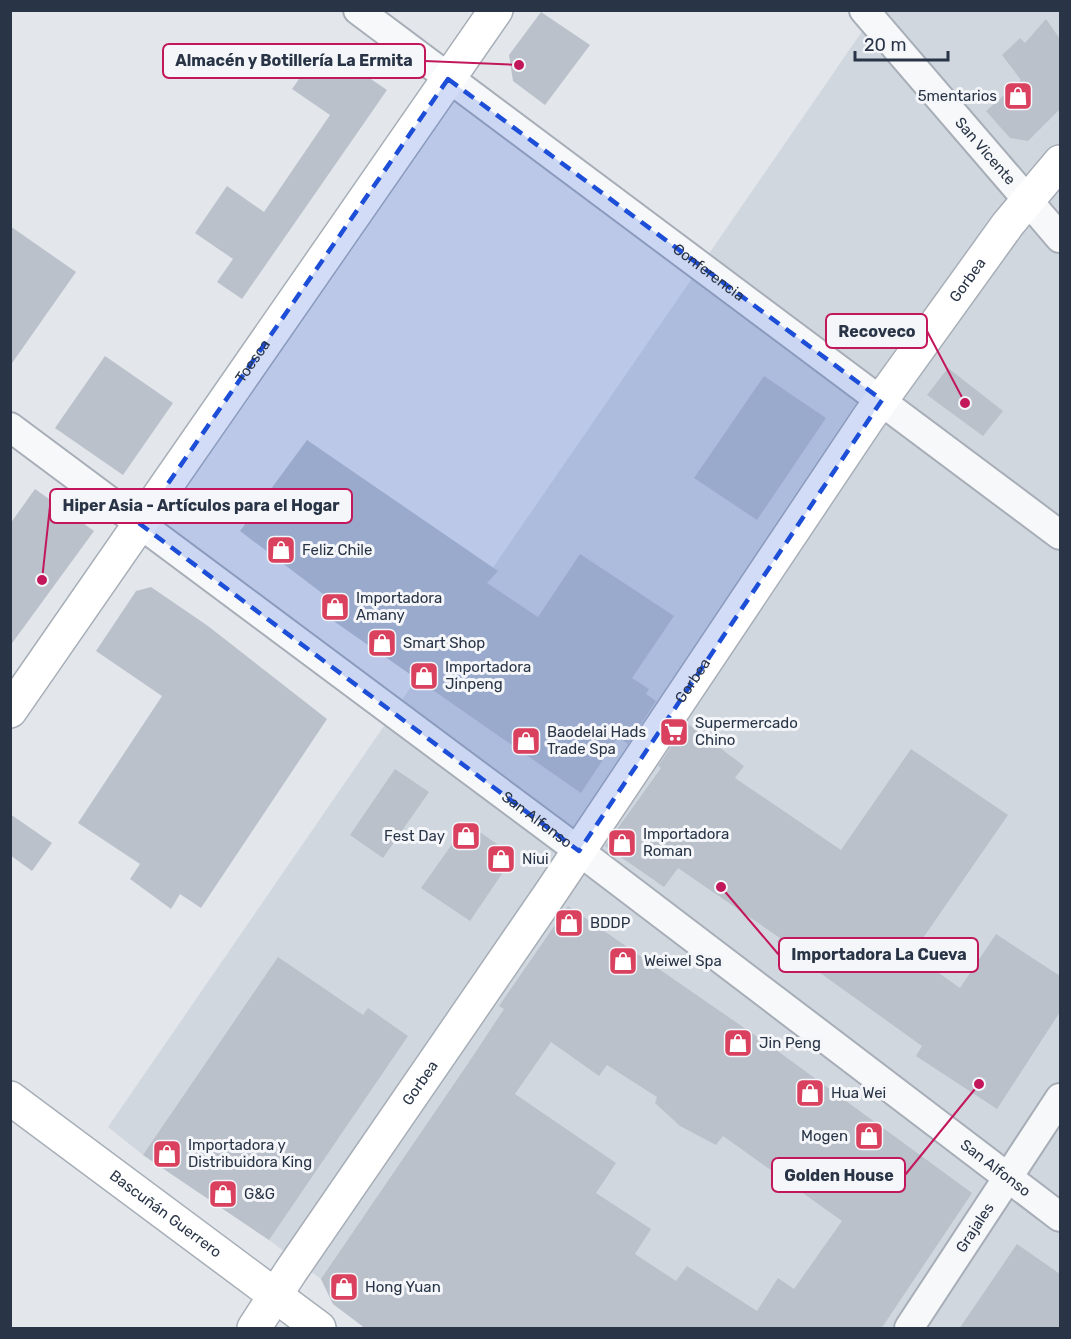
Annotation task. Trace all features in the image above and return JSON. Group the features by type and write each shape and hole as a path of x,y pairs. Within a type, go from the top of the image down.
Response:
{"street":[{"name":"Conferencia","path":"358,10 1060,535"},
{"name":"Toesca","path":"10,711 496,10"},
{"name":"San Vicente","path":"864,10 1060,237"},
{"name":"Gorbea","path":"254,1329 882,400 1008,224 1060,162"},
{"name":"San Alfonso","path":"10,427 579,851 1060,1217"},
{"name":"Bascuñán Guerrero","path":"10,1098 319,1329"},
{"name":"Grajales","path":"909,1329 1060,1098"}],"highlighted area":[{"path":"448,79 882,400 579,851 140,524"}],"shaded area":[{"path":"876,11 1060,11 1060,1328 366,1328 333,1304 321,1279 269,1240 143,1155 108,1127"}],"building":[{"path":"541,12 590,45 545,105 513,81 509,55"},
{"path":"1046,19 1060,39 1060,109 1028,141 1010,138 986,111 1021,80 1002,55 1020,38 1025,43"},
{"path":"322,46 387,90 242,299 217,282 233,259 195,233 227,186 264,212 330,115 292,89"},
{"path":"10,226 76,272 10,366"},
{"path":"105,356 173,403 123,475 55,428"},
{"path":"948,368 1003,411 983,436 927,395"},
{"path":"764,376 826,418 757,520 694,478"},
{"path":"307,440 498,571 487,583 538,617 580,554 674,616 632,678 649,689 646,694 656,701 628,744 618,737 581,793 322,613 331,600 240,531"},
{"path":"35,489 94,531 10,646 10,524"},
{"path":"151,587 208,626 327,719 201,908 180,894 171,909 130,879 140,864 78,823 162,696 96,651 136,591"},
{"path":"687,723 744,766 735,778 841,850 911,749 1008,815 912,954 960,988 996,934 1060,976 1060,1012 997,1109 916,1056 922,1046 777,942 780,938 678,868 664,887 605,846 661,768 658,766"},
{"path":"395,769 429,792 383,858 350,835"},
{"path":"10,814 52,843 32,871 10,855"},
{"path":"467,823 514,856 470,921 421,888"},
{"path":"568,906 779,1052 972,1193 881,1329 366,1329 333,1304 321,1279 504,1009 499,1006","holes":["551,1042 599,1076 607,1065 657,1097 655,1103 680,1126 716,1145 723,1136 842,1221 794,1289 778,1278 757,1311 687,1266 676,1281 635,1254 651,1229 596,1193 616,1163 515,1094"]},
{"path":"278,957 363,1015 368,1008 408,1036 269,1240 143,1155"},
{"path":"1017,1244 1060,1274 1060,1329 959,1329"}],"place":[{"name":"Almacén y Botillería La Ermita","path":"519,65"},
{"name":"5mentarios","path":"1018,96"},
{"name":"Recoveco","path":"965,403"},
{"name":"Feliz Chile","path":"281,550"},
{"name":"Hiper Asia - Artículos para el Hogar","path":"42,580"},
{"name":"Importadora Amany","path":"335,607"},
{"name":"Smart Shop","path":"382,643"},
{"name":"Importadora Jinpeng","path":"424,676"},
{"name":"Supermercado Chino","path":"674,732"},
{"name":"Baodelai Hads Trade Spa","path":"526,741"},
{"name":"Fest Day","path":"466,836"},
{"name":"Importadora Roman","path":"622,843"},
{"name":"Niui","path":"501,859"},
{"name":"Importadora La Cueva","path":"721,887"},
{"name":"BDDP","path":"569,923"},
{"name":"Weiwel Spa","path":"623,961"},
{"name":"Jin Peng","path":"738,1043"},
{"name":"Golden House","path":"979,1084"},
{"name":"Hua Wei","path":"810,1093"},
{"name":"Mogen","path":"869,1136"},
{"name":"Importadora y Distribuidora King","path":"167,1154"},
{"name":"G&G","path":"223,1194"},
{"name":"Hong Yuan","path":"344,1287"}]}
